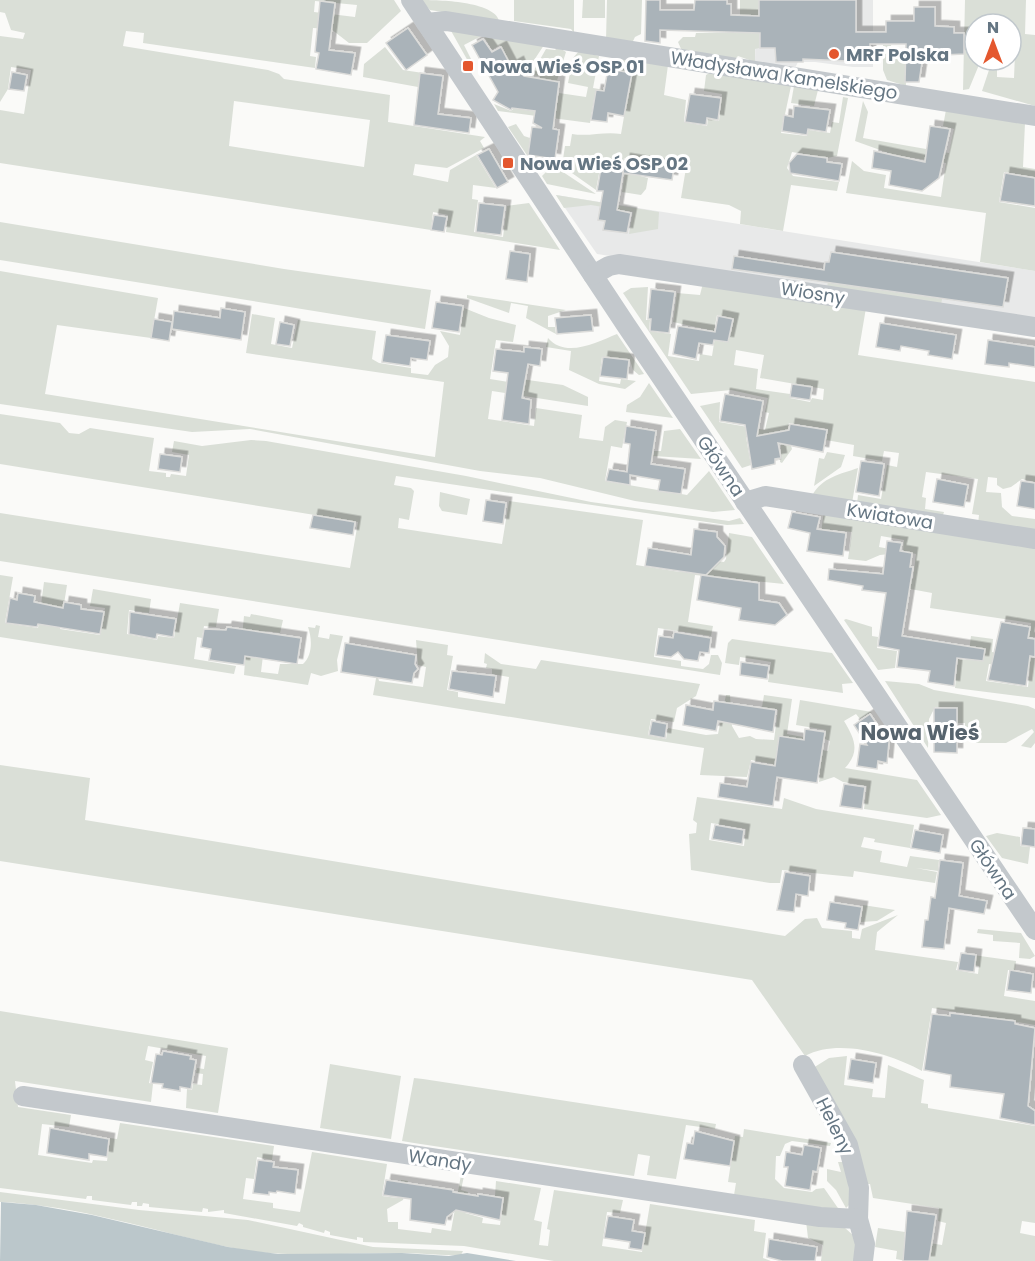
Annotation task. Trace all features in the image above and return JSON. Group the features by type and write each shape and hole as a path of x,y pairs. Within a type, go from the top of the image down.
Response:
{"street":[{"name":"Główna","path":"411,0 745,502 1035,930"},
{"name":"Władysława Kamelskiego","path":"426,23 446,21 1035,116"},
{"name":"Wiosny","path":"593,275 609,266 620,264 1035,327"},
{"name":"Kwiatowa","path":"745,502 761,496 795,500 1035,539"},
{"name":"Heleny","path":"803,1065 848,1145 860,1192 858,1219 864,1240 863,1261"},
{"name":"Wandy","path":"23,1096 820,1217 858,1219"}],"shaded area":[{"path":"0,0 394,0 401,11 367,43 349,43 331,29 313,28 310,56 316,57 315,68 143,43 144,33 126,31 123,46 268,70 279,74 284,79 390,95 388,122 485,137 480,141 484,148 447,168 415,164 413,175 448,182 450,170 476,155 496,188 473,185 472,199 478,200 474,232 503,237 507,206 529,203 560,250 446,232 448,215 433,212 431,230 0,163 0,110 24,114 31,70 11,67 8,89 0,102 0,36 23,39 25,33 11,30 5,13 0,12","holes":["315,1 357,5 355,17 314,12","234,101 370,120 364,167 229,146"]},
{"path":"420,0 452,1 477,6 495,14 499,21 430,10"},
{"path":"514,0 574,0 574,33 571,29 514,21"},
{"path":"583,0 605,0 605,18 582,18"},
{"path":"607,0 642,0 641,34 635,37 632,43 606,40"},
{"path":"740,0 759,0 759,48 755,49 755,62 738,56 735,59 682,51 678,42 683,37 695,37 696,33 740,32"},
{"path":"756,0 873,0 873,67 798,62 795,68 755,62"},
{"path":"965,0 1026,0 1025,34 1035,35 1035,106 982,91 988,72 997,72 997,77 1014,78 1014,72 1023,72 1023,12 965,12"},
{"path":"450,29 544,45 527,71 520,60 511,65 500,45 492,50 483,35 464,45 472,61 469,63"},
{"path":"883,45 891,45 892,51 905,51 906,86 887,80 883,70"},
{"path":"385,47 403,70 423,73 422,84 418,83 418,87 363,77 364,64"},
{"path":"558,47 566,52 554,90 538,88 540,76 531,75 546,49 555,50"},
{"path":"579,51 599,56 593,88 629,94 632,73 611,69 612,59 615,57 668,65 664,95 686,100 684,122 707,126 708,119 719,121 722,94 704,91 706,75 711,72 791,86 781,133 807,136 808,130 830,133 832,122 839,123 843,97 848,98 837,156 827,158 792,152 787,168 793,176 839,182 837,191 791,185 783,231 740,224 741,211 729,205 681,198 686,168 624,158 622,171 600,168 596,190 562,166 565,146 570,146 572,134 621,134 626,105 594,100 590,123 498,111 494,104 511,111 515,107 555,115 559,93 586,97 588,87 568,83 573,58"},
{"path":"963,72 976,72 969,89 963,90"},
{"path":"794,86 818,90 814,106 791,103"},
{"path":"863,101 868,112 863,138 949,153 954,129 943,126 946,110 1025,123 1023,167 1035,169 1035,177 1004,172 999,202 1035,208 1035,271 980,262 986,213 846,193 852,161 864,171 886,175 884,188 941,197 946,163 894,155 855,141"},
{"path":"516,124 524,136 530,138 528,155 554,159 554,163 539,173 508,127"},
{"path":"557,168 596,194 547,184 542,176 548,170"},
{"path":"625,172 648,178 646,189 641,195 622,192"},
{"path":"556,195 1035,271 1035,320 597,254"},
{"path":"556,195 659,212 658,229 629,234 633,212 591,205 564,208"},
{"path":"0,222 284,269 431,290 425,329 0,260"},
{"path":"0,271 158,298 151,338 57,325 45,394 435,457 444,382 246,353 252,314 275,318 271,344 292,348 298,320 376,331 372,359 379,363 411,368 411,373 428,375 435,365 448,357 449,346 440,331 460,335 464,308 516,325 513,342 496,340 490,379 520,384 521,379 563,385 588,397 588,406 492,391 488,419 534,426 536,408 582,415 579,438 603,441 605,427 615,420 627,422 622,448 611,446 605,481 687,495 709,471 735,510 713,512 635,501 540,478 480,471 250,429 192,432 0,404"},
{"path":"828,281 942,299 941,306 827,288"},
{"path":"703,283 866,308 858,355 1035,382 1035,482 1022,479 1011,487 1003,489 997,485 997,478 988,477 986,492 1001,493 1002,507 1012,516 1035,519 1035,532 978,524 979,515 972,514 978,479 926,472 922,497 926,498 925,509 944,512 942,518 857,504 858,495 881,499 887,465 897,467 899,453 884,451 882,461 853,456 854,445 826,440 828,429 789,423 787,433 792,449 782,463 780,462 781,444 772,433 746,437 751,465 742,468 700,406 720,402 719,422 765,430 769,413 765,412 768,398 731,390 691,394 623,293 631,288 648,287 646,320 650,320 649,331 671,334 668,356 699,361 700,354 712,356 716,331 731,333 734,319 717,315 714,331 673,322 677,293 700,295","holes":["736,350 764,355 760,378 824,389 823,400 812,398 810,402 790,398 790,394 756,389 758,369 734,365"]},
{"path":"467,295 566,310 548,316 548,327 555,327 556,334 526,318 528,306 511,303 509,313 467,298"},
{"path":"617,334 644,374 639,375 633,370 630,360 602,357 599,381 620,384 621,379 636,381 625,389 599,384 569,370 571,351 546,347 548,338 555,344 572,348 582,347"},
{"path":"649,383 673,418 626,412 627,405 640,397"},
{"path":"0,414 60,423 69,433 79,434 90,428 154,438 149,471 166,473 166,477 170,477 171,474 186,476 189,455 172,452 174,441 202,446 251,440 266,441 466,476 591,502 729,521 740,518 744,524 727,525 396,476 394,485 411,488 414,491 409,520 399,518 398,528 502,544 509,501 643,520 636,565 680,572 683,556 724,562 729,533 752,537 784,584 695,575 688,622 713,626 711,636 658,628 654,657 681,661 681,666 703,669 709,664 711,655 718,655 722,663 720,675 0,561 0,513 350,568 358,522 0,464"},
{"path":"680,429 701,459 653,456 654,451 661,451 664,431"},
{"path":"827,452 845,455 841,467 814,486 819,458 824,459"},
{"path":"858,468 852,503 812,496 826,480"},
{"path":"440,492 470,499 467,515 442,511 439,506"},
{"path":"824,511 1035,546 1035,637 1029,637 1031,623 930,608 932,593 905,588 906,578 913,579 916,554 903,551 904,540 881,536 879,547 890,549 890,554 880,555 866,561 848,559 852,532 833,530 832,535 821,533"},
{"path":"0,575 13,577 5,623 38,628 44,582 67,585 60,629 100,635 105,608 90,606 93,589 151,599 149,613 129,610 127,634 157,640 158,636 174,638 180,603 219,609 216,627 204,626 202,638 197,637 194,659 236,666 234,674 0,637"},
{"path":"251,614 283,620 280,633 266,631 261,672 278,674 280,664 303,664 309,656 311,646 308,627 315,628 316,625 320,626 318,637 329,639 330,634 343,636 337,660 338,671 321,676 311,673 308,685 244,675 245,661 233,659 241,647 244,616 250,617"},
{"path":"844,620 872,627 872,636 878,637 877,648 897,651 895,668 878,670"},
{"path":"971,636 993,639 992,652 1035,658 1035,698 955,688 958,659 968,660","holes":["989,664 1030,669 1028,687 986,681"]},
{"path":"732,639 832,653 853,683 842,684 843,693 768,682 771,662 740,657 739,665 725,663 728,643"},
{"path":"416,640 448,645 447,655 453,656 447,690 458,692 458,697 505,704 509,677 492,674 492,669 486,668 485,653 501,664 536,669 541,660 700,684 696,696 677,708 674,722 651,719 648,735 666,739 668,728 706,735 718,734 726,695 730,695 732,726 739,738 750,736 756,739 774,740 778,710 762,707 764,695 792,699 787,734 803,737 802,747 828,751 830,741 825,739 826,730 796,725 800,700 872,712 860,719 856,714 844,721 854,744 853,756 845,768 917,780 941,815 927,818 864,809 867,786 843,782 834,777 819,782 820,773 751,760 747,777 700,775 704,748 373,695 377,673 379,681 423,687 426,667 418,665"},
{"path":"885,681 919,684 934,690 1028,706 1035,709 1035,743 1031,748 1021,746 1034,732 1032,729 1006,743 976,743 976,732 965,731 965,723 957,723 957,708 935,707 929,719 928,748"},
{"path":"0,765 90,778 85,820 785,936 805,919 817,918 822,928 852,931 852,938 860,939 862,929 898,915 877,932 875,950 958,962 956,970 978,974 979,966 971,964 973,955 1016,961 1015,970 1008,970 1004,996 1035,1001 1035,1025 932,1008 922,1071 895,1059 865,1050 833,1048 805,1056 752,980 0,861"},
{"path":"697,797 782,809 784,798 816,809 914,825 910,848 874,842 875,839 864,837 861,847 882,851 880,862 907,867 910,856 939,860 938,871 916,868 937,872 935,883 854,871 853,877 782,870 780,883 770,883 691,870 689,834 696,833 697,823 693,820","holes":["711,823 746,829 744,846 709,840"]},
{"path":"997,833 1020,837 1020,846 1030,847 1028,864 1002,858 986,836"},
{"path":"863,905 895,910 877,921 861,922"},
{"path":"978,929 1021,933 1035,956 1030,959 1019,958 1020,943 993,941 993,935 977,933"},
{"path":"0,1011 228,1048 218,1113 186,1108 187,1089 192,1090 193,1084 202,1085 203,1074 196,1073 197,1068 204,1069 206,1056 148,1046 145,1060 153,1062 149,1083 153,1084 151,1102 15,1081 18,1107 71,1115 69,1127 42,1124 38,1155 92,1163 93,1160 107,1161 110,1138 117,1139 120,1123 274,1146 272,1160 257,1157 254,1179 246,1178 243,1199 273,1203 273,1208 300,1212 312,1152 387,1164 382,1196 398,1198 401,1180 408,1181 403,1200 387,1209 388,1222 398,1222 398,1229 431,1233 432,1228 451,1231 461,1175 464,1176 461,1190 468,1192 465,1213 483,1218 482,1223 500,1225 504,1197 495,1196 496,1181 541,1188 534,1220 542,1222 539,1245 548,1246 550,1230 547,1229 554,1190 623,1200 620,1213 607,1212 602,1246 642,1252 650,1204 755,1220 754,1231 766,1233 763,1258 771,1261 554,1261 464,1246 363,1242 363,1238 357,1237 357,1240 330,1235 330,1232 325,1230 324,1233 303,1227 299,1223 297,1226 224,1213 224,1210 208,1212 208,1209 203,1208 202,1212 149,1207 149,1204 143,1203 142,1206 137,1206 137,1202 132,1202 131,1205 92,1200 92,1196 87,1196 86,1199 0,1188"},
{"path":"847,1056 844,1085 873,1089 872,1097 885,1098 888,1065 924,1080 921,1103 928,1104 928,1108 1035,1126 1035,1223 1022,1221 1020,1233 1035,1236 1035,1261 906,1261 896,1259 897,1251 875,1247 878,1228 905,1232 904,1239 942,1245 946,1223 938,1221 939,1208 873,1198 870,1184 867,1184 813,1068 829,1058"},
{"path":"330,1064 401,1076 391,1139 320,1128"},
{"path":"414,1078 716,1124 715,1129 686,1125 676,1179 647,1175 650,1156 638,1154 634,1176 414,1143 402,1141"},
{"path":"744,1129 831,1143 830,1146 792,1141 785,1144 780,1156 776,1156 775,1179 784,1188 812,1192 824,1188 840,1211 734,1195 736,1183 728,1182 735,1136 743,1137"},
{"path":"838,1162 845,1162 851,1203 846,1208 836,1190 827,1181 827,1169 841,1172"},
{"path":"0,1192 139,1210 248,1220 373,1247 463,1251 461,1255 454,1255 293,1254 250,1251 86,1213 0,1202"},
{"path":"1,1202 36,1205 92,1215 228,1247 278,1254 402,1253 449,1256 467,1253 516,1261 0,1261"},
{"path":"806,1221 844,1227 856,1238 856,1261 821,1261 823,1245 808,1238"}],"building":[{"path":"646,0 660,0 660,10 694,10 695,0 727,0 727,4 731,4 731,15 759,16 759,0 856,0 856,32 886,32 886,21 914,21 914,7 935,7 935,26 954,27 954,33 963,33 963,54 923,56 919,82 905,82 906,44 870,44 870,62 803,59 803,62 776,62 775,48 760,48 760,33 660,30 660,43 645,41"},
{"path":"320,1 335,3 329,50 355,53 351,75 316,69 319,53 315,52"},
{"path":"408,28 427,55 406,70 386,43"},
{"path":"483,39 492,52 501,47 511,66 518,62 524,76 559,82 553,129 559,130 555,159 528,155 532,127 542,128 533,123 535,111 512,108 511,110 493,100 498,92 472,45"},
{"path":"608,69 632,73 624,116 608,113 607,122 591,120 596,90 604,91"},
{"path":"12,72 27,75 24,91 9,89"},
{"path":"420,73 443,76 438,114 471,118 469,133 414,125"},
{"path":"690,94 721,98 718,120 707,118 706,125 685,122"},
{"path":"794,106 830,110 826,132 808,129 807,135 782,131 784,115 793,117"},
{"path":"930,126 950,129 939,178 922,191 889,185 891,171 872,168 874,151 925,162"},
{"path":"489,149 508,182 497,188 477,155"},
{"path":"797,154 827,158 827,162 842,164 839,181 790,173 789,163"},
{"path":"625,159 674,167 672,180 623,173"},
{"path":"601,168 623,172 617,210 631,213 627,233 603,230 605,221 598,220 603,191 597,191"},
{"path":"1005,173 1035,178 1035,206 1000,201"},
{"path":"479,203 505,206 501,235 476,232"},
{"path":"434,215 447,217 444,232 431,230"},
{"path":"510,251 530,254 527,282 506,279"},
{"path":"831,252 1008,278 1003,307 732,269 734,256 824,270 825,262 829,262"},
{"path":"651,289 675,292 669,333 650,331 651,319 648,319"},
{"path":"436,302 463,306 459,332 432,328"},
{"path":"221,308 245,312 241,340 172,329 174,311 220,318"},
{"path":"591,315 593,331 557,334 555,318"},
{"path":"718,316 733,319 728,342 714,340 713,345 699,343 696,359 673,354 678,326 715,332"},
{"path":"154,319 172,322 169,341 151,338"},
{"path":"280,322 294,325 290,346 276,344"},
{"path":"880,323 956,335 952,359 928,355 929,351 901,346 900,351 876,347"},
{"path":"386,335 430,341 427,360 411,358 410,366 382,362"},
{"path":"988,340 1035,347 1035,367 1009,363 1009,367 985,364"},
{"path":"524,347 542,349 540,366 528,364 522,398 531,400 529,424 502,420 508,373 493,371 496,349 524,352"},
{"path":"603,357 629,360 627,379 600,376"},
{"path":"792,384 812,387 810,400 790,397"},
{"path":"725,394 763,401 757,436 789,430 790,424 827,430 823,452 778,443 781,458 775,459 775,464 752,469 745,425 720,421"},
{"path":"626,426 656,431 651,464 685,469 681,494 658,491 660,480 630,475 630,485 606,481 609,469 627,472 630,444 624,443"},
{"path":"160,454 182,457 180,472 158,469"},
{"path":"861,461 884,464 879,496 856,492"},
{"path":"937,479 968,485 964,507 933,502"},
{"path":"1021,481 1035,483 1035,509 1017,506"},
{"path":"486,500 506,503 503,524 483,521"},
{"path":"792,512 820,517 817,529 846,533 843,556 807,551 810,533 788,528"},
{"path":"313,515 355,522 353,535 310,528"},
{"path":"694,529 717,532 717,537 725,546 724,557 706,575 645,566 648,548 691,555"},
{"path":"887,541 902,543 900,551 912,553 910,567 913,567 902,636 985,649 983,661 957,658 954,686 928,682 930,671 897,667 899,650 878,646 886,593 862,590 863,586 828,580 829,569 883,574"},
{"path":"701,575 759,583 759,600 779,603 787,615 775,625 739,620 741,608 697,600"},
{"path":"18,593 35,596 34,602 63,608 64,602 81,605 81,609 104,612 100,634 38,624 37,627 6,623 10,598 17,600"},
{"path":"130,612 176,619 173,637 157,634 156,639 129,634"},
{"path":"1001,622 1030,627 1028,638 1035,639 1035,657 1030,656 1026,686 988,680"},
{"path":"227,627 301,638 297,664 245,656 244,665 209,660 211,649 201,647 204,629 226,630"},
{"path":"674,632 711,638 709,653 700,652 698,661 684,659 678,652 671,657 656,655 659,636 673,638"},
{"path":"345,643 416,655 415,664 418,669 414,673 412,683 341,672"},
{"path":"741,662 769,666 767,679 740,675"},
{"path":"452,671 496,676 493,697 449,689"},
{"path":"714,701 776,710 773,732 718,721 716,731 683,725 686,705 713,710"},
{"path":"934,708 957,708 957,753 934,752"},
{"path":"870,714 889,742 887,763 878,761 877,769 857,766 860,744 867,745 854,725"},
{"path":"652,721 667,724 665,738 649,735"},
{"path":"805,729 825,732 817,783 777,777 773,806 718,797 720,783 747,787 751,762 775,766 779,736 804,740"},
{"path":"844,784 865,787 862,809 840,806"},
{"path":"715,825 744,830 742,844 712,839"},
{"path":"1023,828 1035,829 1035,847 1021,845"},
{"path":"915,830 943,835 940,853 911,848"},
{"path":"940,860 963,863 959,896 987,901 984,914 949,908 944,949 922,947 925,920 928,920 931,897 935,898"},
{"path":"785,872 810,876 808,896 796,894 794,912 777,910"},
{"path":"830,902 862,907 858,930 845,928 846,923 827,920"},
{"path":"961,953 976,955 974,972 958,970"},
{"path":"1010,970 1033,974 1031,993 1007,990"},
{"path":"950,1013 1015,1021 1015,1024 1035,1028 1028,1106 1035,1111 1035,1125 1000,1118 1004,1094 950,1087 951,1075 924,1070 932,1014 950,1016"},
{"path":"163,1051 191,1056 190,1059 196,1060 191,1089 180,1087 180,1091 162,1088 163,1084 151,1083 156,1054 162,1055"},
{"path":"851,1059 876,1063 873,1083 848,1079"},
{"path":"50,1128 109,1139 107,1157 89,1154 89,1160 47,1153"},
{"path":"695,1131 734,1141 730,1166 684,1159 687,1143 693,1144"},
{"path":"804,1145 821,1148 817,1172 813,1171 810,1190 785,1186 788,1167 784,1167 786,1152 802,1155"},
{"path":"258,1160 274,1162 273,1167 298,1170 295,1194 277,1191 276,1193 269,1192 269,1195 253,1193"},
{"path":"386,1180 478,1196 478,1194 503,1198 500,1220 456,1210 447,1217 445,1225 410,1220 411,1199 383,1195"},
{"path":"907,1211 936,1215 929,1261 903,1261"},
{"path":"608,1216 634,1220 632,1231 645,1233 642,1250 629,1248 630,1242 604,1238"},
{"path":"769,1239 817,1247 815,1261 782,1261 767,1257"}],"place":[{"name":"MRF Polska","path":"834,54"},
{"name":"Nowa Wieś OSP 01","path":"468,66"},
{"name":"Nowa Wieś OSP 02","path":"508,163"}],"district":[{"name":"Nowa Wieś","path":"920,732"}]}
